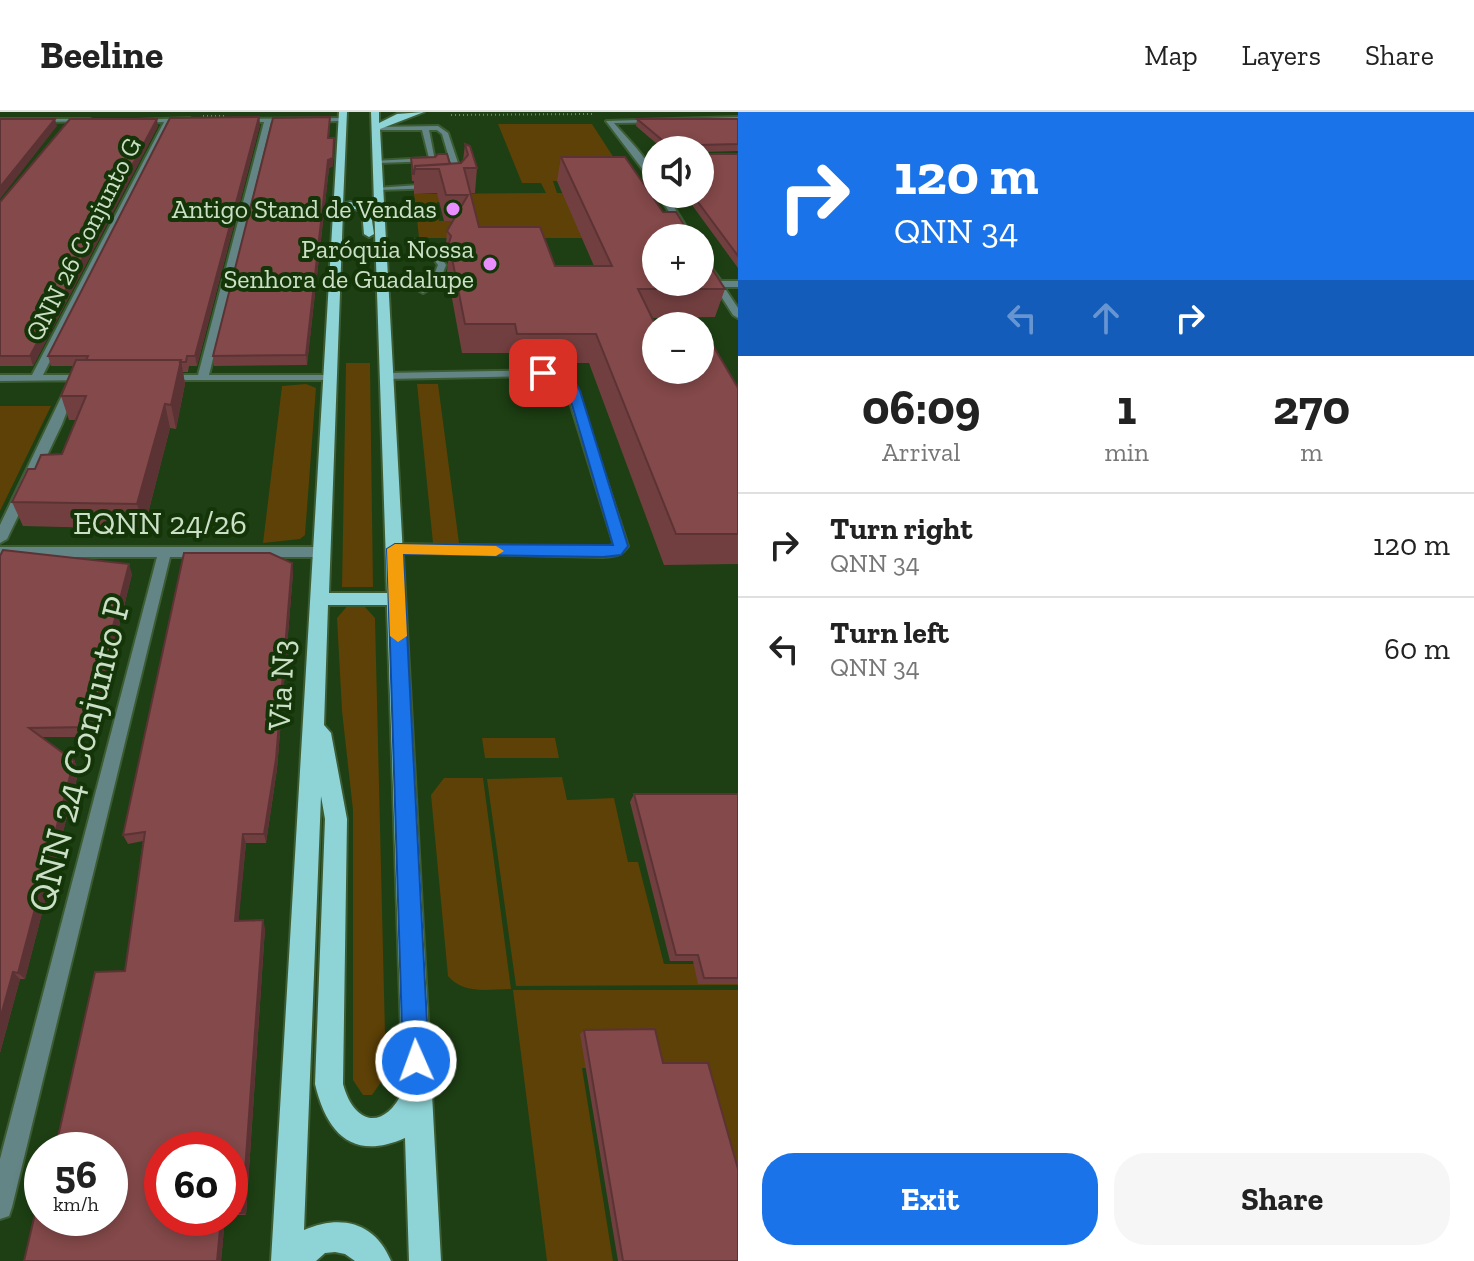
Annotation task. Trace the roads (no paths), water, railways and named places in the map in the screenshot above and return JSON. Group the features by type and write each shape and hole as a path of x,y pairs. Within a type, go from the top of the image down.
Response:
{"main road":[{"path":"375,112 425,1261"},
{"path":"376,128 400,116 420,112"},
{"name":"Via N3","path":"287,1261 343,116"},
{"path":"341,145 351,161 350,193 366,196 379,189"},
{"path":"337,210 350,205 367,209 369,253 383,291"},
{"path":"320,599 397,599"},
{"path":"315,694 336,819 331,1102 340,1118 353,1129 368,1134 385,1133 401,1124 412,1110 417,1092"},
{"path":"296,1261 310,1244 325,1236 341,1235 356,1240 375,1261"}],"street":[{"path":"225,120 343,116"},
{"path":"642,155 609,121 738,119"},
{"name":"QNN 26 Conjunto G","path":"36,378 168,120"},
{"path":"126,121 197,120"},
{"path":"203,378 268,120"},
{"path":"0,121 98,121"},
{"path":"59,134 69,121"},
{"path":"376,128 438,128 445,133 459,178 456,183 379,189"},
{"path":"378,161 433,160 425,128"},
{"path":"417,242 437,255 442,265 436,281 423,290"},
{"path":"714,278 738,315"},
{"path":"718,284 738,284"},
{"path":"387,376 543,373 569,381 621,546 616,551 603,552 395,549"},
{"path":"0,378 103,378"},
{"path":"146,378 330,378"},
{"path":"0,539 56,424 74,379"},
{"name":"QNN 24 Conjunto P","path":"0,1207 165,551"},
{"name":"EQNN 24/26","path":"0,552 321,552"}],"place":[{"name":"Antigo Stand de Vendas","path":"453,209"},
{"name":"Paróquia Nossa Senhora de Guadalupe","path":"490,264"}]}
